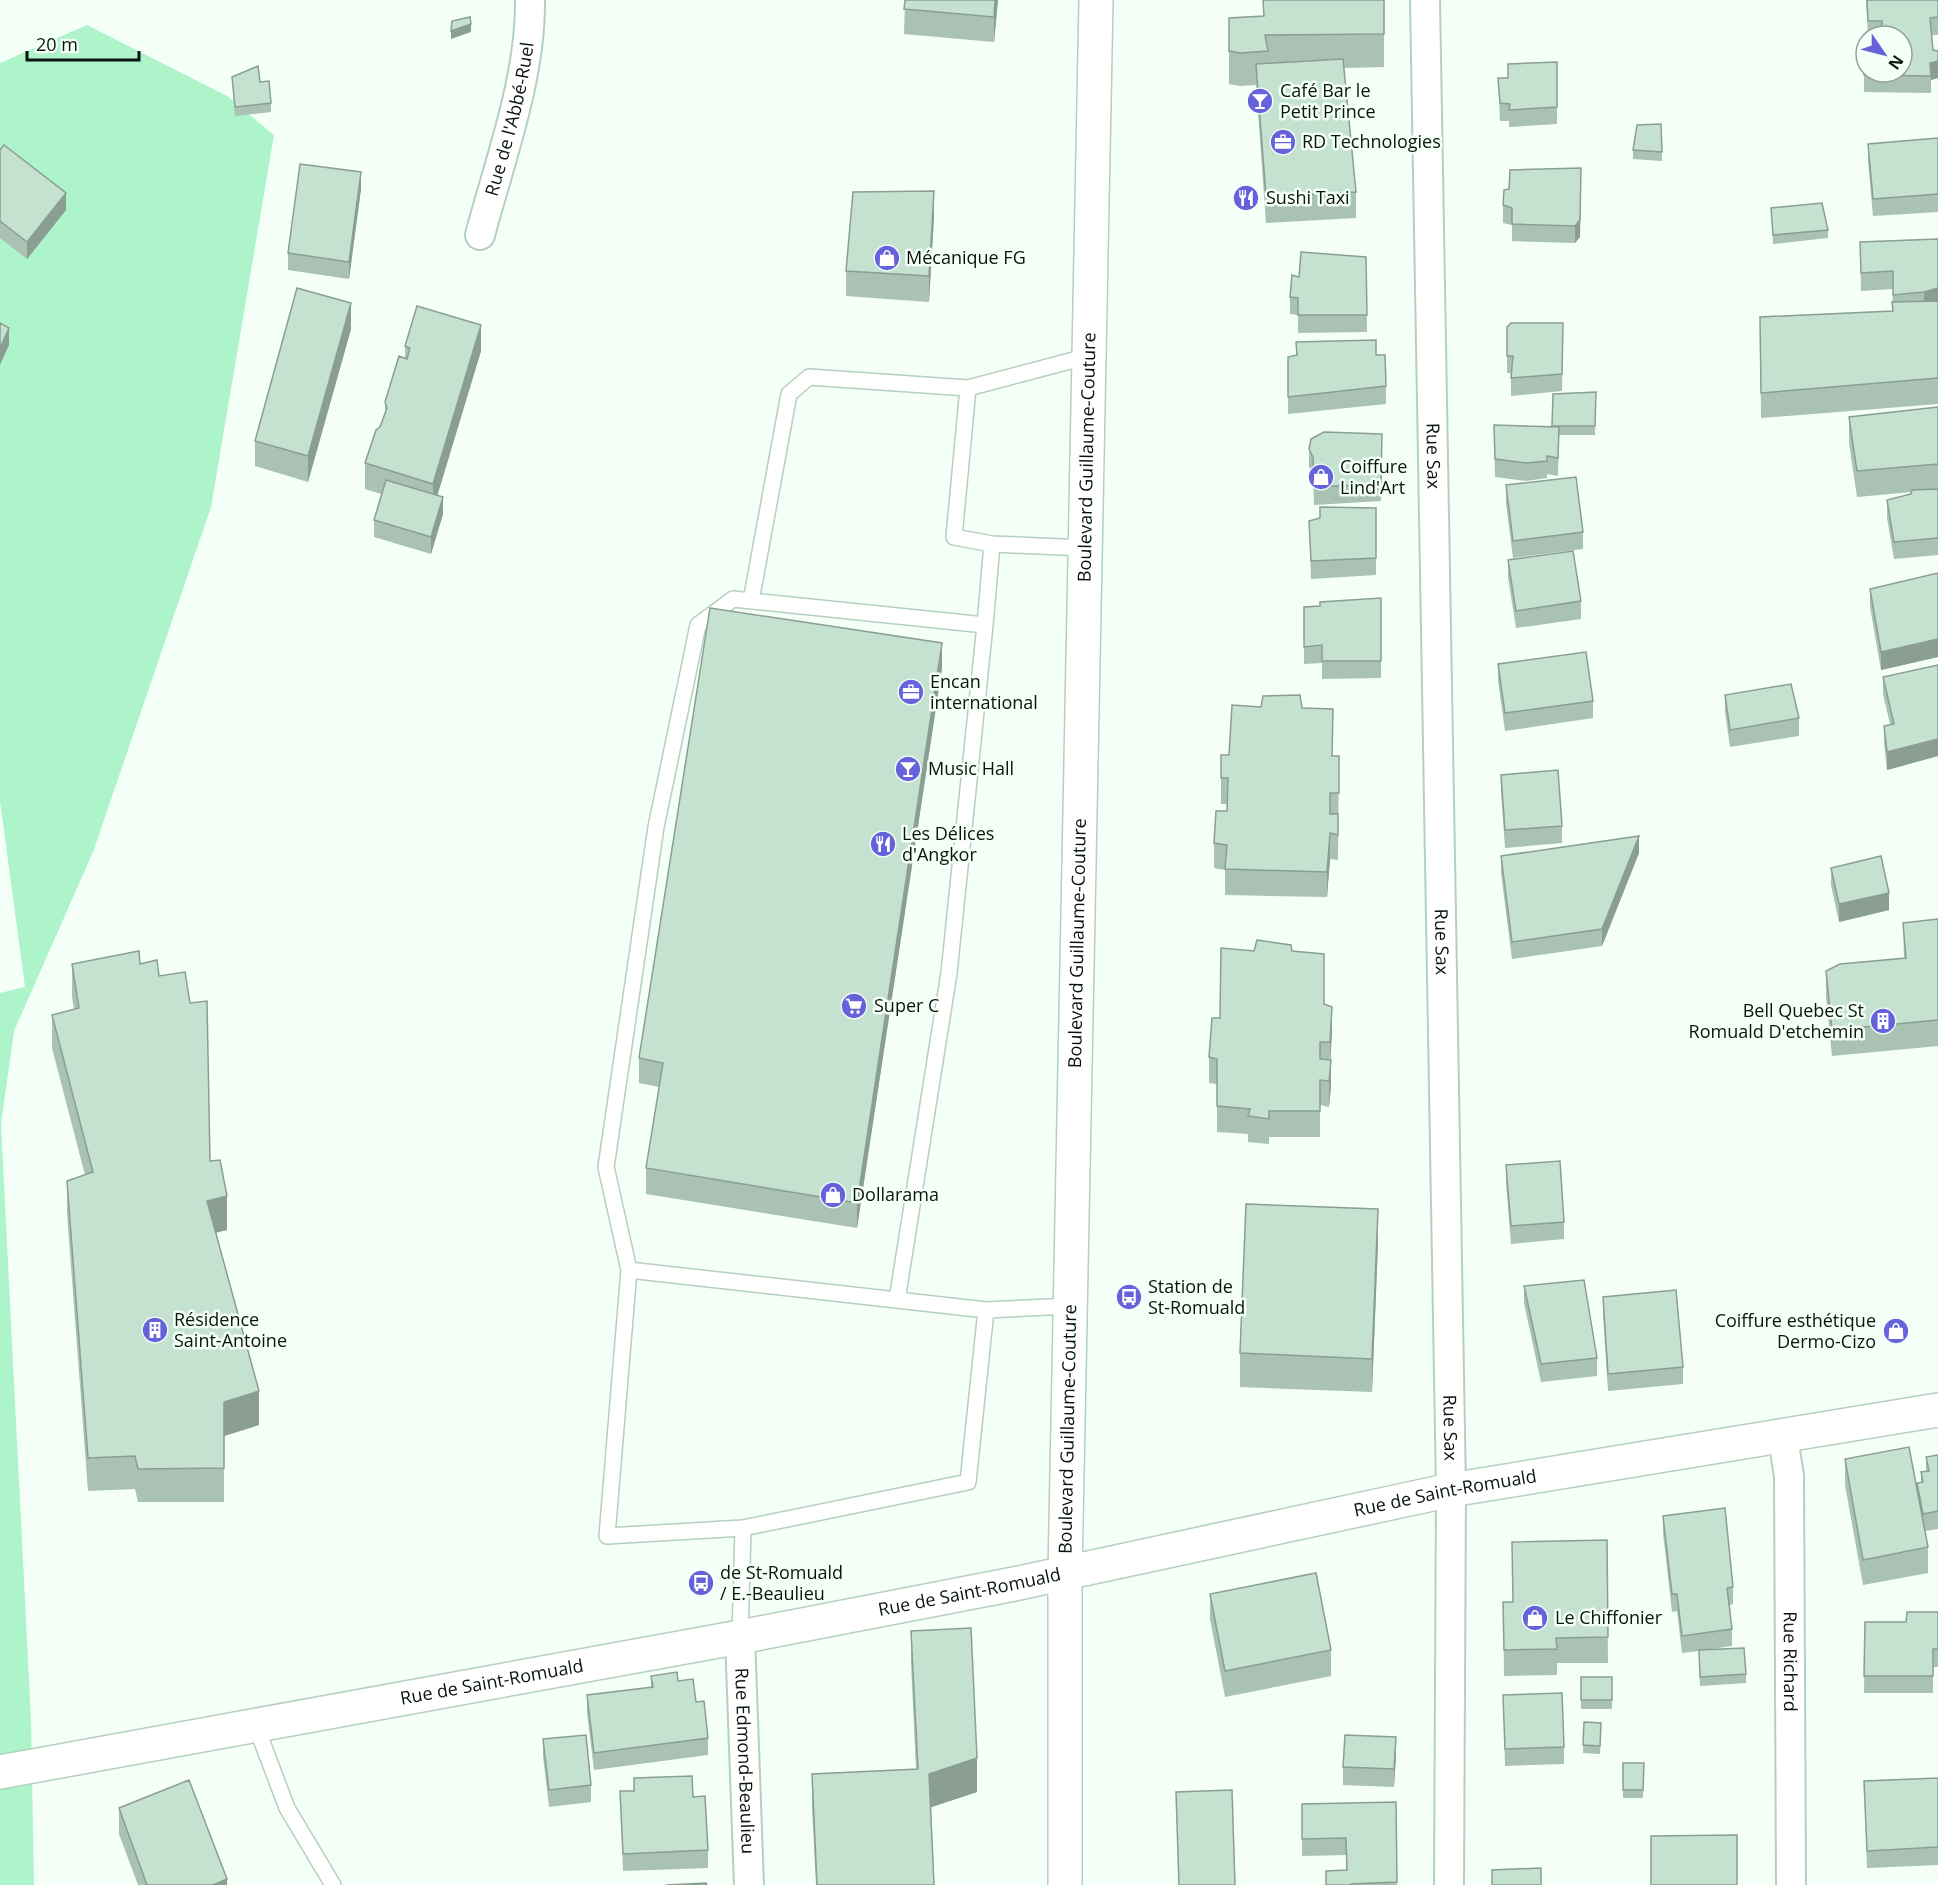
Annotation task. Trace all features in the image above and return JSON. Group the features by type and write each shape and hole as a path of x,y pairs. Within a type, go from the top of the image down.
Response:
{"street":[{"name":"Rue de l'Abbé-Ruel","path":"480,235 519,87 526,54 530,0"},
{"name":"Boulevard Guillaume-Couture","path":"1065,1885 1065,1574 1096,0"},
{"name":"Rue Sax","path":"1425,0 1451,1490 1449,1885"},
{"name":"Rue de Saint-Romuald","path":"0,1772 740,1637 1065,1574 1451,1490 1782,1438 1938,1410"},
{"name":"Rue Richard","path":"1782,1438 1789,1476 1791,1885"},
{"name":"Rue Edmond-Beaulieu","path":"740,1637 749,1885"}],"lane":[{"path":"751,601 789,394 809,377 968,388 1089,356"},
{"path":"968,388 954,537 992,544 1085,548"},
{"path":"897,1300 949,973 992,544"},
{"path":"985,625 733,599 698,625 656,827 606,1167 629,1270 608,1536 743,1528 968,1482 986,1310"},
{"path":"629,1270 986,1310 1070,1306"},
{"path":"740,1637 743,1528"},
{"path":"256,1726 287,1808 333,1885"}],"green space":[{"path":"87,25 227,96 274,135 211,507 93,852 14,1031 1,1124 31,1719 34,1885 0,1885 0,993 25,987 0,801 0,63"}],"building":[{"path":"905,0 995,0 994,17 904,9"},
{"path":"1263,0 1384,0 1384,34 1265,35 1268,51 1240,53 1229,51 1229,18 1264,16"},
{"path":"1867,0 1938,0 1938,17 1930,18 1933,50 1938,51 1938,61 1930,63 1931,76 1914,76 1914,24 1882,24 1882,21 1868,21"},
{"path":"470,17 471,24 451,31 452,21"},
{"path":"1343,59 1356,192 1266,197 1256,64"},
{"path":"1557,62 1557,107 1509,110 1510,104 1500,103 1498,78 1508,78 1508,64"},
{"path":"258,66 260,82 269,81 271,103 235,107 232,77"},
{"path":"1661,124 1662,152 1633,150 1637,125"},
{"path":"1938,138 1938,194 1873,199 1868,144"},
{"path":"4,145 66,193 27,242 0,221 0,150"},
{"path":"300,164 361,172 349,262 288,253"},
{"path":"1581,168 1580,220 1575,226 1512,224 1512,208 1503,205 1504,190 1509,189 1510,170"},
{"path":"934,191 929,276 846,271 853,192"},
{"path":"1822,203 1828,230 1773,235 1771,208"},
{"path":"1938,239 1938,288 1924,292 1893,295 1893,271 1861,273 1860,242"},
{"path":"1301,252 1366,257 1367,315 1298,315 1298,298 1290,297 1292,275 1299,277"},
{"path":"297,288 351,303 308,456 255,441"},
{"path":"1938,301 1938,378 1761,393 1760,317 1893,311 1892,302"},
{"path":"417,306 481,325 433,484 365,463 376,430 380,427 387,408 385,402 399,356 407,359 410,348 405,346"},
{"path":"0,323 9,328 0,348"},
{"path":"1511,323 1563,323 1562,374 1511,378 1513,356 1507,356 1507,327"},
{"path":"1376,340 1376,355 1385,355 1386,386 1288,397 1288,357 1297,355 1296,342"},
{"path":"1596,392 1595,426 1552,426 1553,394"},
{"path":"1938,407 1938,464 1857,471 1849,417"},
{"path":"1494,425 1559,427 1558,458 1547,456 1547,461 1526,463 1495,459"},
{"path":"1324,432 1382,434 1381,484 1314,487 1313,457 1309,449 1311,439"},
{"path":"1576,477 1583,532 1513,541 1506,485"},
{"path":"386,480 443,497 431,537 374,520"},
{"path":"1938,489 1938,538 1894,542 1887,500 1911,494 1912,490"},
{"path":"1320,507 1376,508 1376,558 1311,561 1309,521 1320,518"},
{"path":"1573,551 1581,601 1516,611 1508,560"},
{"path":"1938,573 1938,639 1881,652 1870,589"},
{"path":"1381,598 1381,661 1322,661 1322,645 1304,647 1304,607 1320,606 1320,602"},
{"path":"710,608 942,643 857,1203 646,1168 663,1063 639,1058"},
{"path":"1586,652 1593,701 1505,713 1498,664"},
{"path":"1938,665 1938,739 1887,752 1884,726 1894,724 1883,677"},
{"path":"1791,684 1799,718 1730,730 1725,695"},
{"path":"1300,695 1302,708 1333,709 1332,756 1339,756 1339,793 1330,793 1330,814 1338,814 1338,835 1330,833 1327,872 1225,869 1227,845 1214,843 1216,811 1227,811 1228,778 1221,778 1221,755 1229,755 1232,705 1261,707 1263,696"},
{"path":"1558,770 1562,826 1505,830 1501,775"},
{"path":"1639,836 1602,929 1512,942 1501,856"},
{"path":"1881,856 1889,893 1839,904 1831,868"},
{"name":"Bell Quebec St Romuald D'etchemin","path":"1938,919 1938,1020 1832,1030 1826,971 1840,964 1906,958 1903,923"},
{"path":"1257,940 1291,945 1292,951 1324,954 1324,1004 1332,1007 1330,1042 1320,1042 1320,1059 1331,1060 1329,1081 1320,1080 1320,1111 1269,1111 1269,1119 1248,1116 1250,1109 1217,1106 1217,1059 1209,1057 1212,1018 1220,1018 1221,948 1254,951"},
{"name":"Résidence Saint-Antoine","path":"139,951 140,964 157,960 159,976 185,972 190,1003 207,1001 210,1161 220,1160 227,1196 207,1201 259,1391 224,1402 224,1468 138,1469 135,1456 88,1458 67,1181 93,1172 52,1015 79,1008 72,964"},
{"path":"1560,1161 1564,1222 1511,1226 1506,1165"},
{"path":"1246,1204 1378,1209 1372,1359 1240,1353"},
{"path":"1584,1280 1597,1358 1541,1364 1524,1286"},
{"path":"1676,1290 1683,1367 1608,1374 1603,1297"},
{"path":"1909,1447 1928,1547 1863,1560 1845,1459"},
{"path":"1938,1455 1938,1511 1923,1514 1917,1483 1923,1482 1921,1472 1929,1471 1926,1457"},
{"path":"1725,1508 1733,1587 1727,1588 1732,1629 1682,1636 1677,1594 1672,1594 1663,1516"},
{"path":"1607,1540 1608,1637 1556,1638 1557,1649 1504,1650 1503,1602 1513,1602 1512,1542"},
{"path":"1316,1573 1331,1650 1225,1671 1210,1594"},
{"path":"1907,1612 1938,1612 1938,1649 1933,1649 1933,1676 1864,1676 1865,1622 1906,1622"},
{"path":"971,1628 977,1758 929,1774 934,1885 817,1885 812,1774 918,1769 911,1631"},
{"path":"1744,1648 1746,1674 1700,1677 1699,1650"},
{"path":"677,1672 678,1681 693,1679 696,1702 704,1701 708,1738 594,1753 587,1695 653,1687 651,1676"},
{"path":"1581,1677 1612,1677 1612,1700 1581,1700"},
{"path":"1562,1693 1564,1747 1505,1749 1503,1695"},
{"path":"1584,1722 1601,1723 1600,1746 1583,1745"},
{"path":"586,1735 591,1785 549,1790 543,1739"},
{"path":"1345,1735 1396,1737 1394,1769 1343,1767"},
{"path":"1623,1763 1644,1763 1643,1790 1623,1790"},
{"path":"692,1776 693,1797 705,1796 708,1850 623,1854 620,1791 634,1791 634,1778"},
{"path":"1938,1778 1938,1847 1867,1851 1864,1781"},
{"path":"189,1780 227,1879 213,1885 147,1885 119,1808"},
{"path":"1232,1790 1235,1885 1179,1885 1176,1792"},
{"path":"1396,1802 1397,1882 1326,1885 1326,1871 1347,1870 1346,1838 1302,1839 1302,1804"},
{"path":"1737,1835 1737,1885 1651,1885 1651,1836"},
{"path":"1541,1868 1541,1885 1492,1885 1492,1870"},
{"path":"706,1883 707,1885 666,1885"}],"place":[{"name":"Café Bar le Petit Prince","path":"1260,101"},
{"name":"RD Technologies","path":"1283,142"},
{"name":"Sushi Taxi","path":"1246,198"},
{"name":"Mécanique FG","path":"887,258"},
{"name":"Coiffure Lind'Art","path":"1321,477"},
{"name":"Encan international","path":"911,692"},
{"name":"Music Hall","path":"908,769"},
{"name":"Les Délices d'Angkor","path":"883,844"},
{"name":"Super C","path":"854,1006"},
{"name":"Bell Quebec St Romuald D'etchemin","path":"1883,1021"},
{"name":"Dollarama","path":"833,1195"},
{"name":"Station de St-Romuald","path":"1129,1297"},
{"name":"Résidence Saint-Antoine","path":"155,1330"},
{"name":"Coiffure esthétique Dermo-Cizo","path":"1896,1331"},
{"name":"de St-Romuald / E.-Beaulieu","path":"701,1583"},
{"name":"Le Chiffonier","path":"1535,1618"}]}
